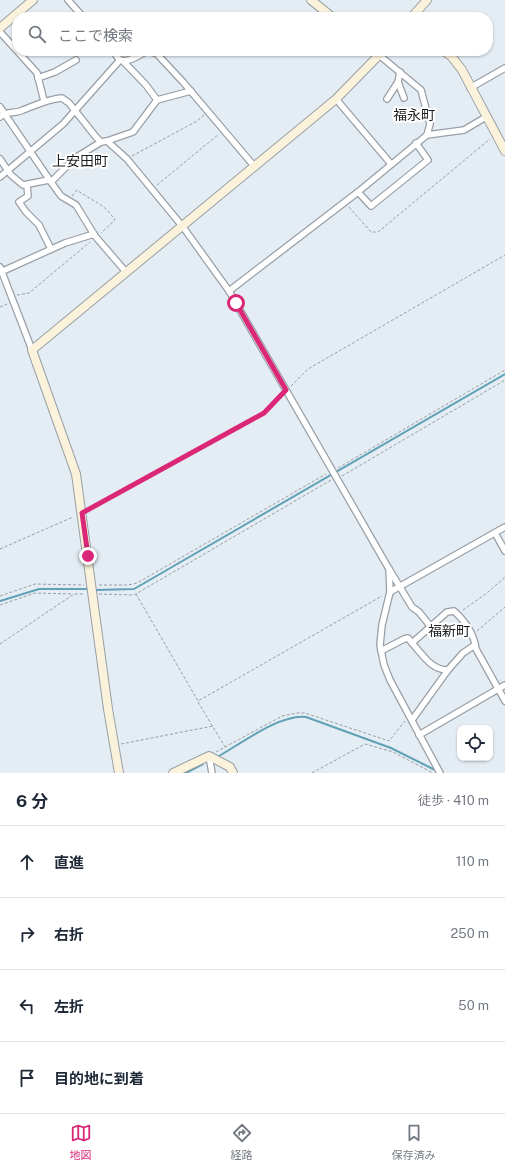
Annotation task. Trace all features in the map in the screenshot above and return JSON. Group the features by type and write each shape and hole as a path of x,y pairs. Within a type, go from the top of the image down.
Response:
{"street":[{"path":"19,12 34,0"},
{"path":"68,0 79,12"},
{"path":"311,0 326,12"},
{"path":"416,12 427,0"},
{"path":"0,28 12,18"},
{"path":"0,32 12,45"},
{"path":"22,56 37,73 44,101"},
{"path":"117,56 146,85 157,100"},
{"path":"0,176 63,124 121,60 131,59 137,56"},
{"path":"159,56 208,111 254,166"},
{"path":"32,350 336,99 378,56"},
{"path":"384,56 421,90 430,124 427,135"},
{"path":"451,56 462,70 470,88 505,151"},
{"path":"38,78 55,72 76,60"},
{"path":"470,88 505,68"},
{"path":"387,99 398,82 400,72"},
{"path":"398,82 404,98"},
{"path":"0,159 16,180 23,185 50,181 74,158 104,141 133,132 157,100 191,92"},
{"path":"2,115 22,111 44,101 62,98 69,103 74,111 104,141 127,159 182,226 229,291 389,569 412,607 431,627"},
{"path":"336,99 391,164"},
{"path":"0,107 2,115 30,150 61,196 70,200 76,205 95,236 126,272"},
{"path":"229,291 358,192 427,135 464,130 486,117"},
{"path":"358,192 371,206 428,160 416,144"},
{"path":"27,185 28,196 19,202 26,212 39,225 51,249"},
{"path":"95,236 51,249 1,269 13,298 76,474 108,709 119,773"},
{"path":"390,592 505,527"},
{"path":"495,533 505,551"},
{"path":"389,569 390,592 382,625 380,645 384,665 390,680 440,773"},
{"path":"412,643 448,612 454,611 472,636 475,646 505,701"},
{"path":"381,650 408,638 434,667 441,670 448,670"},
{"path":"410,718 462,653 475,646"},
{"path":"420,735 505,685"},
{"path":"173,773 209,756"},
{"path":"209,756 212,773"},
{"path":"209,756 230,767 233,773"}],"path":[{"path":"127,159 149,145 197,121 208,111"},
{"path":"152,189 224,130"},
{"path":"345,202 371,232 378,232 496,134"},
{"path":"0,307 13,298 29,292 115,220 102,204 77,190 74,192 70,200"},
{"path":"0,549 82,513 264,413 308,369 505,256"},
{"path":"0,596 35,584 128,585 137,583 505,370"},
{"path":"0,605 35,593 136,594 505,380"},
{"path":"457,614 487,593 505,577"},
{"path":"198,701 390,592"},
{"path":"0,644 74,594"},
{"path":"136,594 225,747"},
{"path":"472,636 505,607"},
{"path":"209,756 282,716 297,713 306,713 389,741 410,718"},
{"path":"114,746 213,726"},
{"path":"312,773 365,744 393,752 433,773"}],"waterway":[{"path":"96,590 134,589 505,374"},
{"path":"0,601 39,589 87,589"},
{"path":"219,756 261,730 285,720 296,717 306,717 391,748 437,771"},
{"path":"186,773 203,764"}],"district":[{"name":"福永町","path":"414,115"},
{"name":"上安田町","path":"80,161"},
{"name":"福新町","path":"449,631"}],"route":[{"path":"88,556 82,513 264,413 286,390 236,303"}]}
